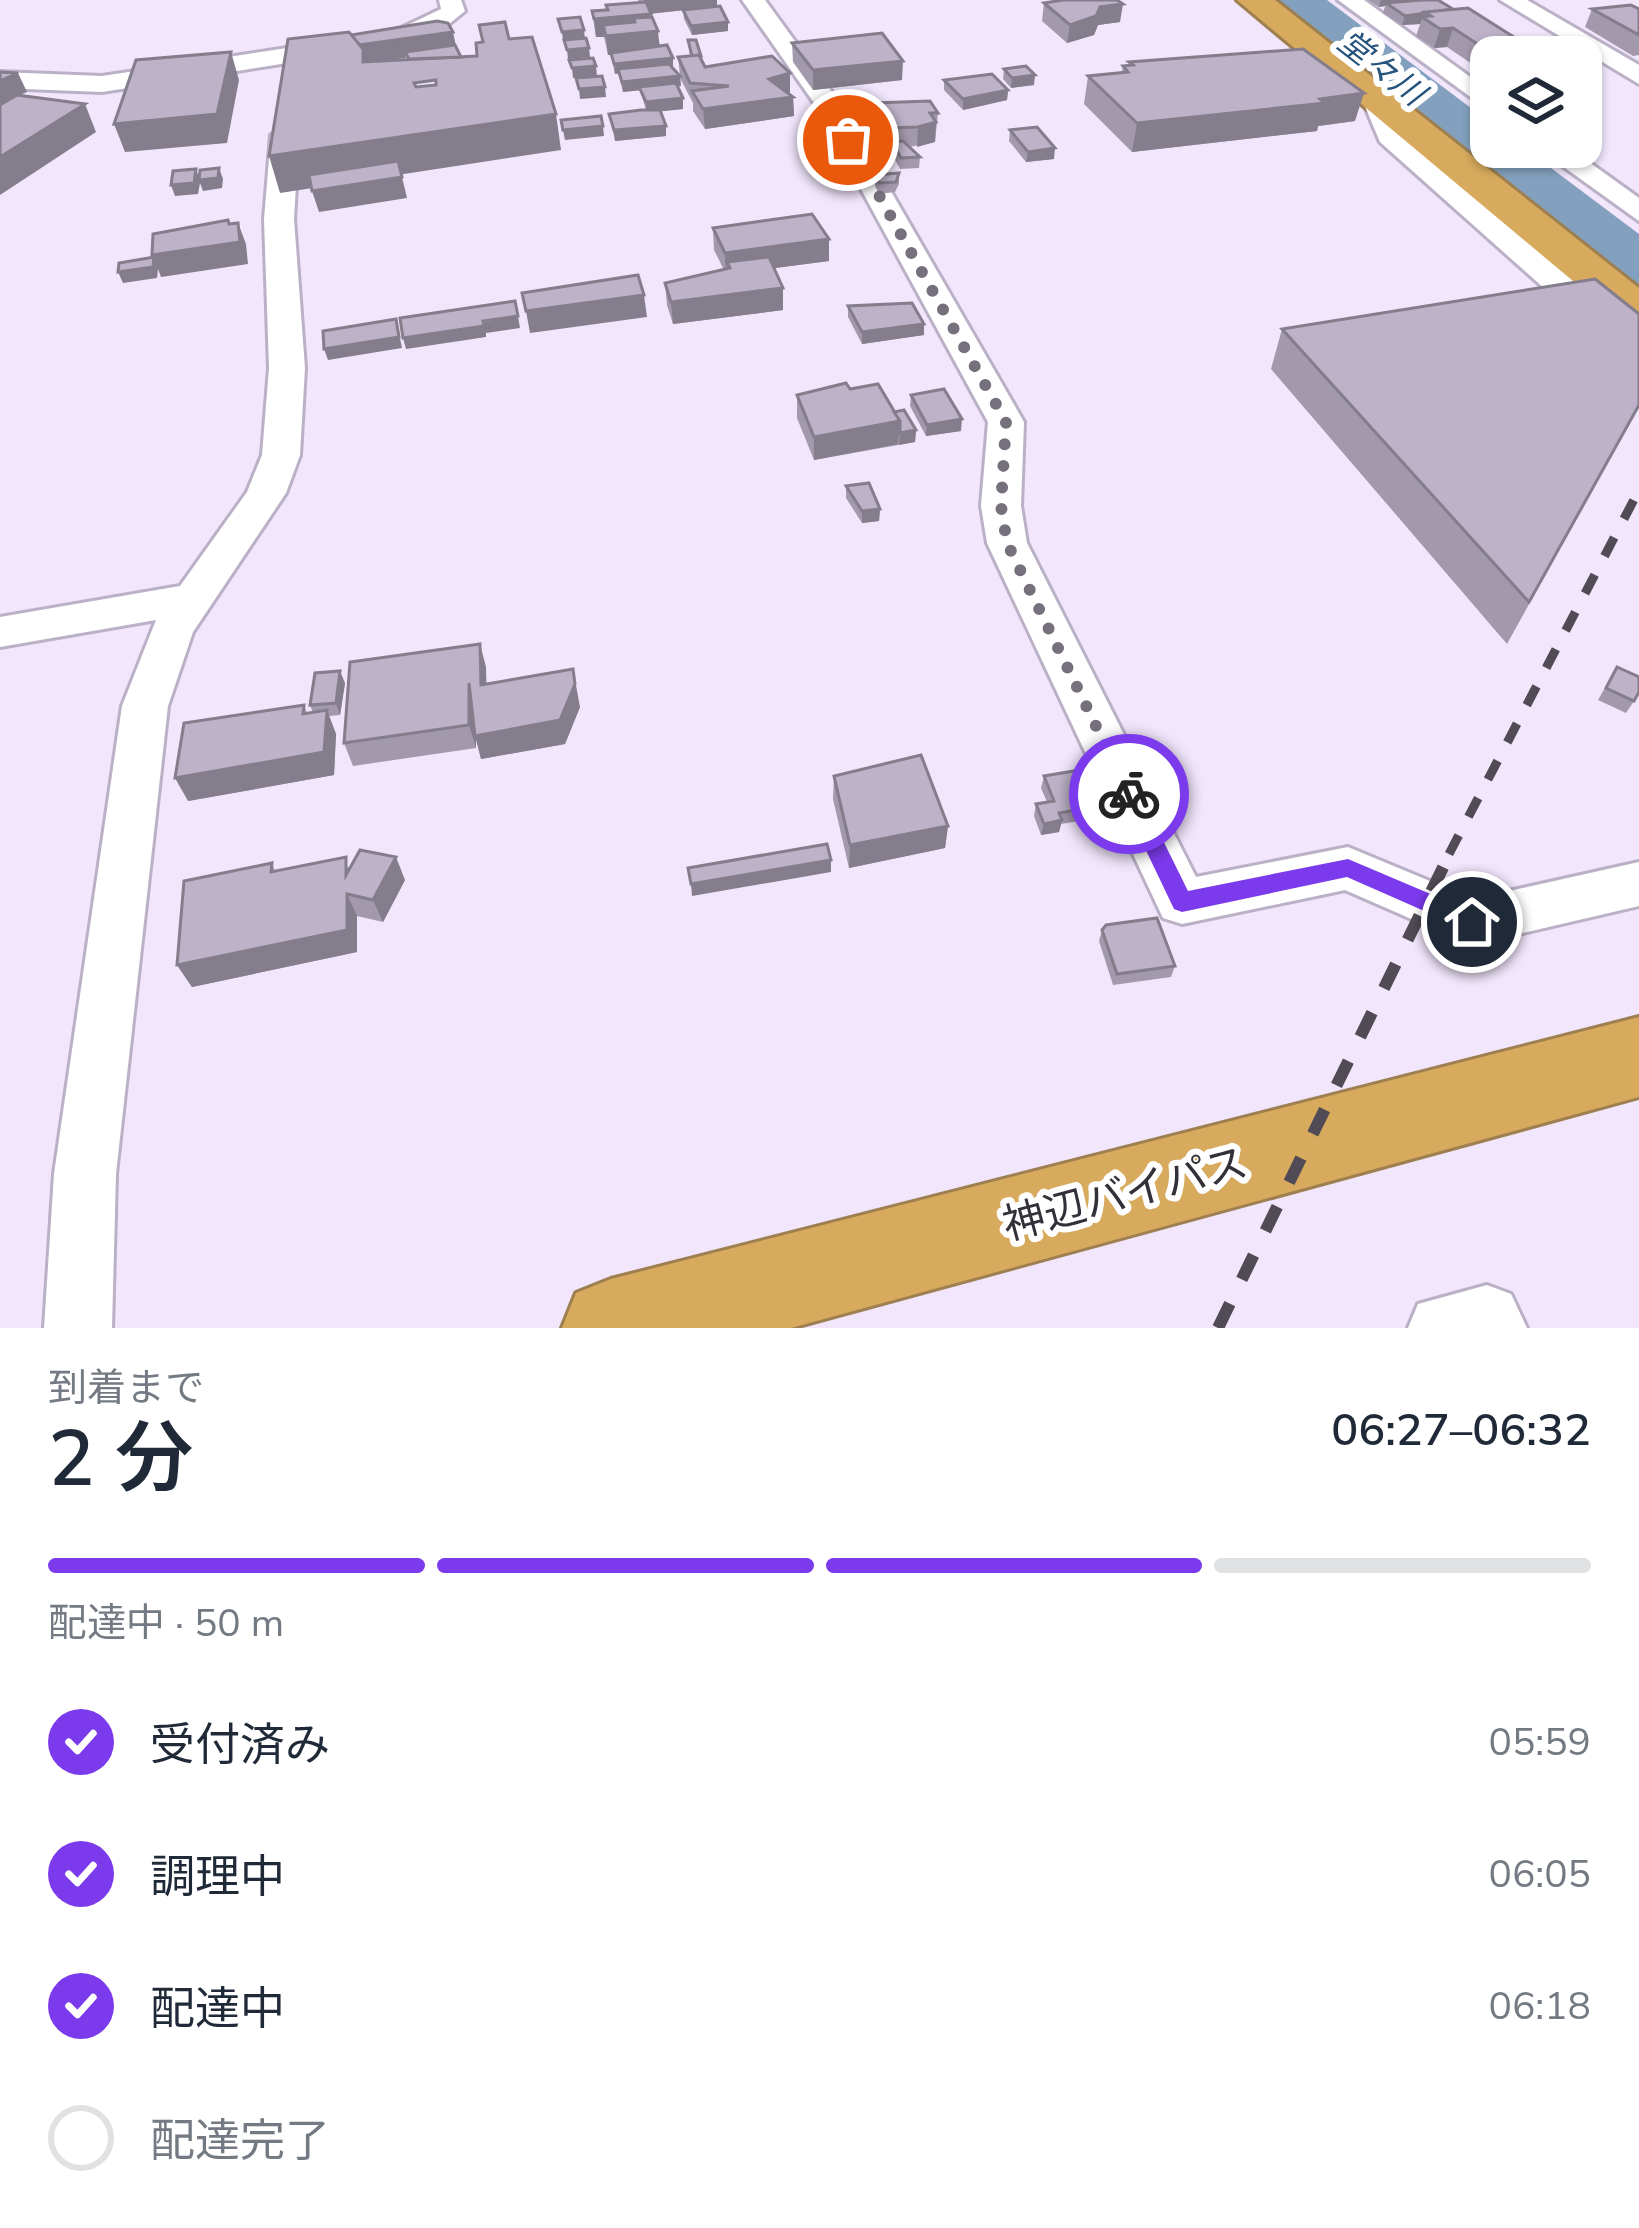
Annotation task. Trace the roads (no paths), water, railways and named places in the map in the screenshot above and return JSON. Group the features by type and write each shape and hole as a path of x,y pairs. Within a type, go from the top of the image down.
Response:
{"highway":[{"path":"1254,0 1639,312"},
{"name":"神辺バイパス","path":"611,1328 1639,1057"}],"street":[{"path":"0,80 102,84 290,55 430,28 452,11 450,0"},
{"path":"753,0 827,103 1006,422 1001,506 1007,543 1182,902 1348,868 1472,922 1639,884"},
{"path":"1349,0 1470,89"},
{"path":"1511,0 1639,76"},
{"path":"78,1328 85,1174 145,706 172,630 266,493 281,455 287,368 279,219 293,86 290,55"},
{"path":"1374,97 1390,136 1639,355"},
{"path":"1579,168 1639,212"},
{"path":"0,632 197,598"},
{"path":"1442,1328 1487,1318 1493,1328"}],"waterway":[{"name":"堂々川","path":"1295,0 1639,267"}],"railway":[{"path":"1449,854 1639,490"},
{"path":"1218,1328 1451,851"}]}
